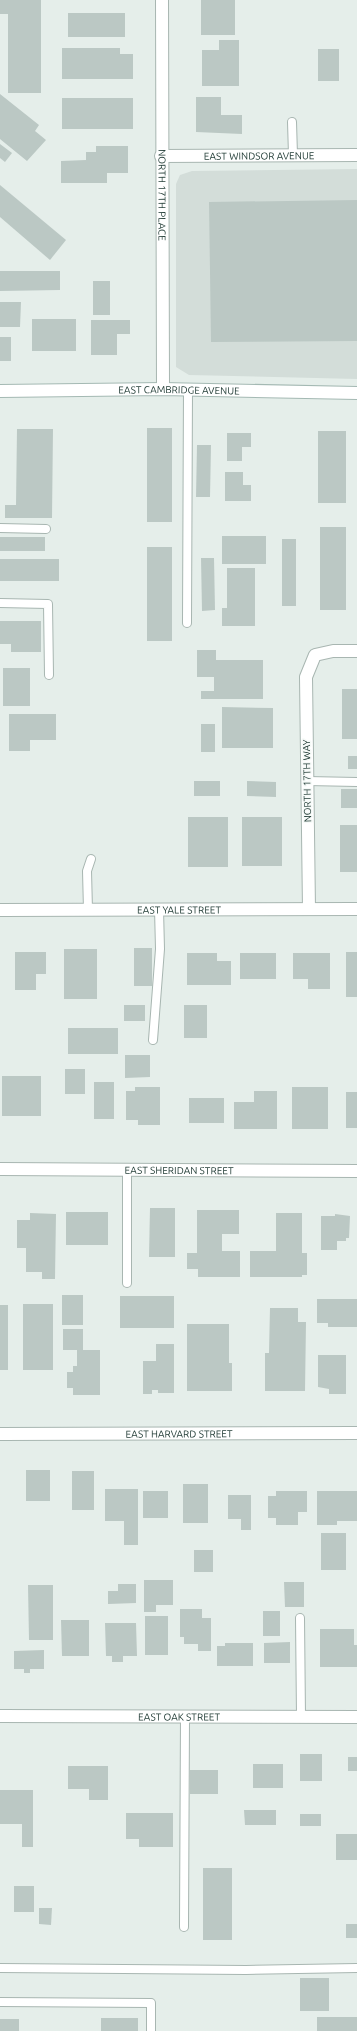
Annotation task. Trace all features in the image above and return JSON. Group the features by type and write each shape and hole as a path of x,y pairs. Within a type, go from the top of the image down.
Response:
{"street":[{"name":"NORTH 17TH PLACE","path":"162,0 161,156 163,389"},
{"name":"EAST WINDSOR AVENUE","path":"161,156 357,155"},
{"name":"EAST CAMBRIDGE AVENUE","path":"0,391 188,389 357,393"},
{"name":"NORTH 17TH WAY","path":"309,909 306,677 316,655 333,652 357,651"},
{"name":"EAST YALE STREET","path":"0,910 357,909"},
{"name":"EAST SHERIDAN STREET","path":"0,1169 357,1171"},
{"name":"EAST HARVARD STREET","path":"0,1434 357,1433"},
{"name":"EAST OAK STREET","path":"0,1716 357,1717"}],"lane":[{"path":"292,122 293,155"},
{"path":"187,623 188,389"},
{"path":"0,528 46,529"},
{"path":"0,603 48,604 49,675"},
{"path":"307,781 357,782"},
{"path":"88,910 87,871 91,859"},
{"path":"153,1040 160,949 159,909"},
{"path":"127,1170 127,1283"},
{"path":"300,1618 302,1717"},
{"path":"184,1927 185,1717"},
{"path":"0,1968 246,1970 357,1968"},
{"path":"0,2002 151,2003 151,2031"}],"shaded area":[{"path":"357,169 357,379 189,375 176,367 176,184 180,175 192,171"}],"building":[{"path":"0,0 41,0 41,93 8,93 8,14 0,14"},
{"path":"201,0 235,0 235,35 201,35"},
{"path":"68,13 125,13 125,37 68,37"},
{"path":"219,40 239,40 239,86 202,86 202,50 219,50"},
{"path":"62,48 120,48 120,54 133,54 133,79 62,79"},
{"path":"318,49 339,49 339,81 318,81"},
{"path":"0,94 39,125 35,131 46,140 27,161 0,139"},
{"path":"196,97 221,97 221,115 242,115 242,134 196,132"},
{"path":"62,98 133,98 133,129 62,129"},
{"path":"0,144 12,153 5,162 0,158"},
{"path":"96,146 128,146 128,173 107,173 107,183 61,183 61,161 86,160 86,152 96,152"},
{"path":"0,185 66,240 50,260 0,217"},
{"path":"357,200 357,341 211,342 209,202"},
{"path":"0,271 60,271 60,290 0,291"},
{"path":"93,281 110,281 110,315 93,315"},
{"path":"0,302 21,302 20,327 0,327"},
{"path":"32,319 76,319 76,351 32,351"},
{"path":"91,320 130,320 130,334 117,334 117,355 91,355"},
{"path":"0,337 11,337 11,361 0,361"},
{"path":"147,428 172,428 172,522 147,522"},
{"path":"17,429 53,429 52,518 5,518 5,505 16,505"},
{"path":"318,431 346,431 346,503 318,503"},
{"path":"227,433 251,433 251,447 242,447 242,461 227,461"},
{"path":"197,445 211,445 210,497 196,497"},
{"path":"225,472 243,472 243,485 251,485 251,501 225,501"},
{"path":"320,527 346,527 346,610 320,610"},
{"path":"222,536 266,536 266,564 222,564"},
{"path":"0,537 45,537 45,551 0,551"},
{"path":"282,539 296,539 296,606 282,606"},
{"path":"147,547 172,547 172,641 147,641"},
{"path":"201,558 214,558 215,610 202,611"},
{"path":"0,559 59,559 59,581 0,581"},
{"path":"227,568 255,568 255,626 222,626 222,608 227,608"},
{"path":"0,621 41,621 41,652 11,652 11,644 0,644"},
{"path":"197,650 216,650 216,660 263,660 263,699 201,699 201,691 214,691 214,677 197,677"},
{"path":"3,668 30,668 30,706 3,706"},
{"path":"342,689 357,689 357,739 342,739"},
{"path":"222,707 273,708 273,748 222,748"},
{"path":"9,714 56,714 56,740 30,740 30,751 9,751"},
{"path":"201,724 215,724 215,752 201,752"},
{"path":"348,756 357,756 357,769 348,769"},
{"path":"194,781 220,781 220,796 194,796"},
{"path":"247,781 276,782 276,797 247,796"},
{"path":"341,789 357,789 357,808 341,808"},
{"path":"188,817 228,817 228,867 188,867"},
{"path":"242,817 282,817 282,866 242,866"},
{"path":"340,825 357,825 357,872 340,872"},
{"path":"134,948 152,948 152,986 134,986"},
{"path":"64,949 97,949 97,999 64,999"},
{"path":"15,952 46,952 46,974 36,974 36,990 15,990"},
{"path":"346,952 357,952 357,997 346,997"},
{"path":"187,953 217,953 217,961 231,961 231,985 187,985"},
{"path":"240,953 276,953 276,979 240,979"},
{"path":"293,953 330,953 330,989 308,989 308,979 293,979"},
{"path":"124,1005 145,1005 145,1021 124,1021"},
{"path":"184,1005 207,1005 207,1038 184,1038"},
{"path":"68,1028 118,1028 118,1054 68,1054"},
{"path":"125,1055 150,1055 150,1077 125,1078"},
{"path":"65,1069 85,1069 85,1094 65,1094"},
{"path":"2,1076 41,1076 41,1116 2,1116"},
{"path":"94,1082 114,1082 114,1119 94,1119"},
{"path":"135,1087 160,1087 160,1125 138,1125 138,1120 126,1120 126,1091 135,1091"},
{"path":"292,1087 328,1087 328,1129 292,1129"},
{"path":"254,1091 277,1091 277,1129 234,1129 234,1102 254,1102"},
{"path":"346,1092 357,1092 357,1128 346,1128"},
{"path":"189,1098 224,1098 224,1123 189,1123"},
{"path":"150,1208 175,1208 175,1257 149,1257"},
{"path":"197,1210 239,1210 239,1234 222,1234 222,1251 240,1251 240,1277 198,1277 198,1269 187,1269 187,1253 197,1253"},
{"path":"66,1212 108,1212 108,1245 66,1245"},
{"path":"30,1213 56,1214 55,1279 42,1279 42,1272 26,1272 26,1248 17,1248 17,1220 30,1220"},
{"path":"276,1213 302,1213 302,1253 307,1253 307,1275 302,1275 302,1277 250,1277 250,1251 276,1251"},
{"path":"335,1214 350,1216 349,1238 346,1238 346,1241 337,1241 337,1250 321,1250 321,1216 335,1216"},
{"path":"62,1295 83,1295 83,1325 62,1325"},
{"path":"120,1296 174,1296 174,1328 120,1328"},
{"path":"317,1299 357,1299 357,1327 328,1327 328,1323 317,1323"},
{"path":"23,1304 53,1304 53,1370 23,1370"},
{"path":"0,1305 8,1305 8,1370 0,1370"},
{"path":"270,1308 298,1308 298,1322 306,1322 305,1391 265,1391 265,1353 269,1353"},
{"path":"187,1324 229,1324 229,1363 232,1363 232,1391 187,1391"},
{"path":"63,1329 83,1329 83,1350 100,1350 100,1395 73,1395 73,1388 67,1388 67,1372 73,1372 73,1366 77,1366 77,1350 63,1350"},
{"path":"156,1344 174,1344 174,1393 158,1393 158,1390 152,1390 152,1394 143,1394 143,1361 156,1361"},
{"path":"318,1355 346,1355 346,1394 329,1394 329,1389 318,1387"},
{"path":"26,1470 50,1470 50,1501 26,1501"},
{"path":"72,1471 94,1471 94,1510 72,1510"},
{"path":"183,1484 208,1484 208,1523 183,1523"},
{"path":"105,1489 138,1489 138,1545 124,1545 124,1521 105,1521"},
{"path":"143,1491 168,1491 168,1518 143,1518"},
{"path":"276,1491 307,1491 307,1512 298,1512 298,1525 276,1525 276,1518 268,1518 268,1496 276,1496"},
{"path":"317,1491 357,1491 357,1521 337,1521 337,1525 317,1525"},
{"path":"228,1495 251,1495 251,1530 241,1530 241,1519 228,1519"},
{"path":"321,1533 346,1533 346,1570 321,1570"},
{"path":"194,1550 213,1550 213,1572 194,1572"},
{"path":"144,1580 173,1580 173,1605 156,1605 156,1612 144,1612"},
{"path":"284,1582 304,1582 304,1607 285,1607"},
{"path":"118,1584 136,1584 136,1603 108,1604 108,1591 118,1591"},
{"path":"28,1585 53,1585 53,1640 29,1640"},
{"path":"180,1609 202,1609 202,1618 211,1618 211,1651 198,1651 198,1644 184,1644 184,1637 180,1637"},
{"path":"263,1611 280,1611 280,1636 263,1636"},
{"path":"145,1616 168,1616 168,1655 145,1655"},
{"path":"61,1620 89,1620 89,1656 62,1656"},
{"path":"105,1623 136,1623 137,1656 123,1656 123,1662 112,1662 112,1656 106,1656"},
{"path":"320,1629 354,1629 354,1645 357,1645 357,1667 320,1667"},
{"path":"290,1642 290,1663 264,1663 264,1643"},
{"path":"225,1643 253,1643 253,1666 217,1666 217,1646 225,1646"},
{"path":"44,1650 44,1669 30,1669 30,1673 24,1673 24,1669 14,1669 14,1651"},
{"path":"300,1754 322,1754 322,1781 300,1781"},
{"path":"348,1757 357,1757 357,1771 348,1771"},
{"path":"253,1764 283,1764 283,1788 253,1788"},
{"path":"68,1766 108,1766 108,1800 89,1800 89,1789 68,1789"},
{"path":"190,1770 218,1770 218,1794 190,1794"},
{"path":"0,1790 33,1790 33,1847 22,1847 22,1824 0,1824"},
{"path":"244,1810 276,1810 276,1825 245,1825"},
{"path":"126,1813 173,1813 173,1847 139,1847 139,1839 126,1839"},
{"path":"300,1814 321,1814 321,1826 300,1826"},
{"path":"336,1834 357,1834 357,1860 336,1860"},
{"path":"203,1868 232,1868 232,1940 203,1940"},
{"path":"14,1886 34,1886 34,1912 14,1912"},
{"path":"39,1908 52,1908 51,1925 39,1924"},
{"path":"346,1924 357,1924 357,1938 346,1938"},
{"path":"300,1978 329,1978 329,2011 300,2011"},
{"path":"317,2017 357,2017 357,2031 317,2031"},
{"path":"101,2018 138,2018 138,2031 101,2031"},
{"path":"0,2019 19,2019 19,2031 0,2031"}]}
